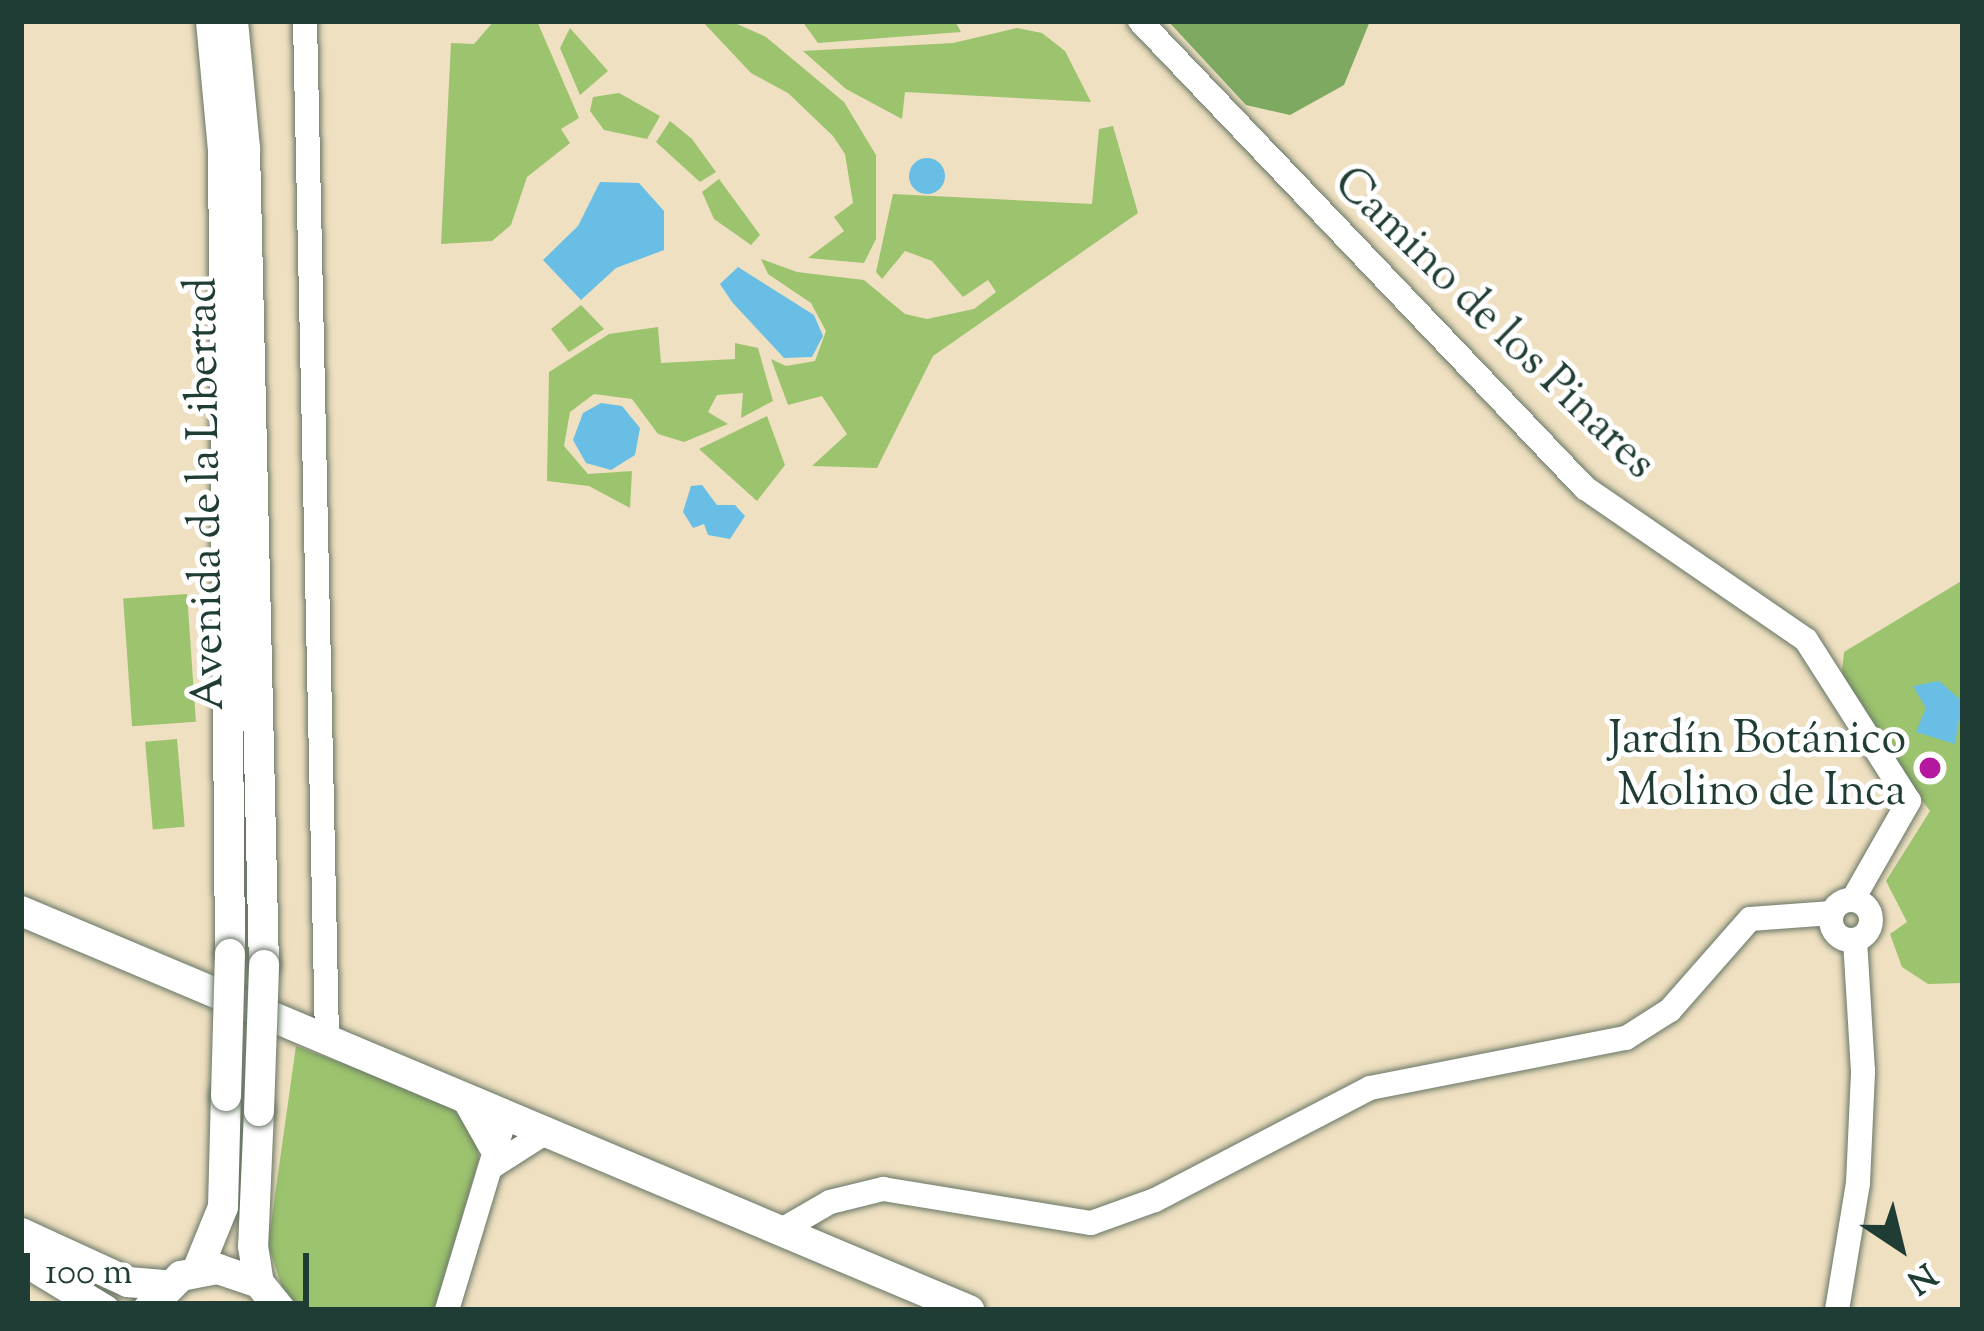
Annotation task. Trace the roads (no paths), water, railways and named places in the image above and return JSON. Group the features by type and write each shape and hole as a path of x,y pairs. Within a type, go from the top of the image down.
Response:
{"main road":[{"name":"Avenida de la Libertad","path":"196,1270 223,1207 230,954 223,150 211,21"},
{"name":"Avenida de la Libertad","path":"233,21 245,149 264,965 253,1246 260,1283"},
{"path":"29,920 118,949 207,995 506,1114 969,1310"},
{"path":"21,1233 128,1282 166,1285"},
{"path":"21,1259 105,1310"},
{"path":"147,1310 166,1285 196,1270 240,1273 260,1283 281,1310"}],"street":[{"path":"305,21 327,1041"},
{"name":"Camino de los Pinares","path":"1141,21 1585,488 1807,640 1909,800 1843,906"},
{"path":"780,1231 830,1202 883,1189 1091,1223 1155,1200 1370,1088 1626,1038 1670,1010 1750,919 1843,906 1872,922 1855,940 1863,1071 1858,1184 1838,1310"},
{"path":"462,1096 491,1159"},
{"path":"447,1310 506,1114"},
{"path":"491,1159 546,1132"}],"water":[{"path":"927,158 940,163 945,176 940,189 927,194 914,189 909,176 914,163"},
{"path":"600,182 639,183 664,211 664,250 616,268 581,300 543,260 578,226"},
{"path":"738,267 814,315 823,336 812,357 784,358 732,302 720,284"},
{"path":"601,403 622,406 640,428 635,455 611,470 586,463 573,440 583,413"},
{"path":"702,485 717,505 735,505 745,516 730,539 708,535 704,524 693,528 683,512 691,486"},
{"path":"1939,681 1962,701 1955,744 1916,732 1926,708 1913,686"}],"place":[{"name":"Jardín Botánico Molino de Inca","path":"1930,768"}]}
